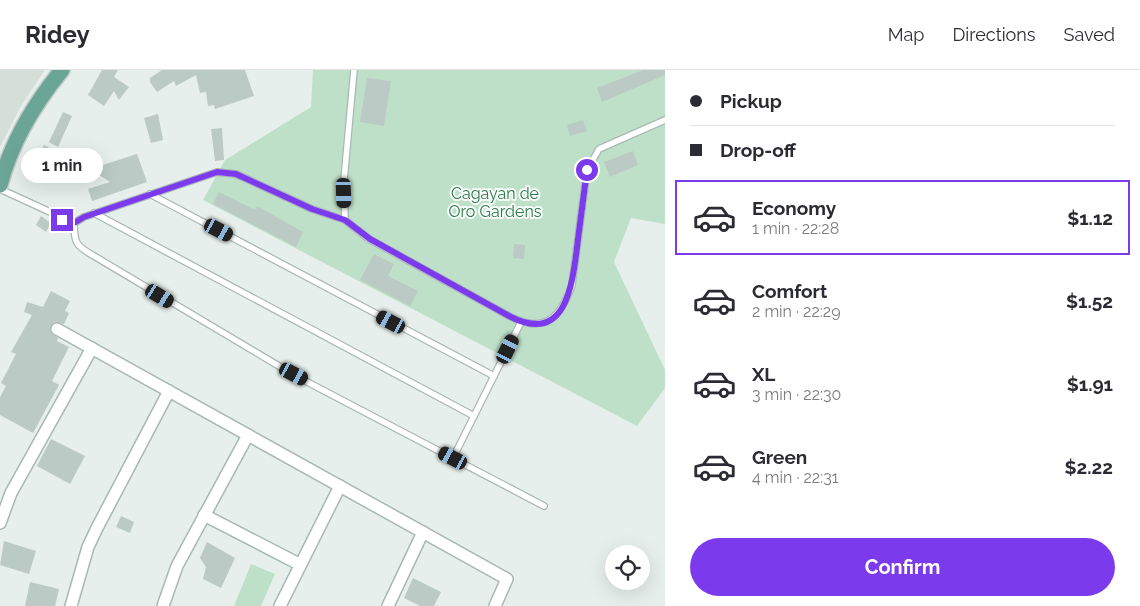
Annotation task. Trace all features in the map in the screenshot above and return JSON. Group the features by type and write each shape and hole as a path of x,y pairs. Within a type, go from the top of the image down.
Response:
{"main road":[{"path":"0,185 14,146 31,114 62,70"}],"street":[{"path":"57,329 507,579 495,606"},
{"path":"0,522 11,493 92,348"},
{"path":"71,606 88,547 169,391"},
{"path":"163,606 177,566 248,435"},
{"path":"280,606 299,564 340,486"},
{"path":"204,515 299,564"},
{"path":"388,606 423,532"}],"lane":[{"path":"345,220 344,180 354,70"},
{"path":"74,223 94,213 217,172 236,174 312,209 345,220 370,239 521,322 539,324 548,322 564,307 569,295 572,285 587,170 592,159 605,145 665,120"},
{"path":"0,190 74,223"},
{"path":"150,194 494,376"},
{"path":"94,213 474,416"},
{"path":"74,223 74,240 81,249 294,374 544,506"},
{"path":"453,458 521,322"}],"shaded area":[{"path":"0,70 45,70 21,106 0,147"}],"green space":[{"name":"Cagayan de Oro Gardens","path":"313,70 665,70 665,224 631,218 614,262 665,370 665,388 637,426 203,200 225,160 311,107"},
{"path":"251,564 275,574 261,606 234,606"}],"building":[{"path":"102,70 118,70 114,77 129,87 119,100 114,91 104,106 88,95"},
{"path":"162,70 245,70 254,96 215,109 214,105 208,106 206,92 200,93 196,75 176,86 174,81 157,92 150,82 150,78"},
{"path":"643,70 665,70 665,75 602,102 597,88"},
{"path":"367,78 391,81 384,126 360,122"},
{"path":"63,112 72,116 58,147 49,142"},
{"path":"158,114 163,140 151,143 144,118"},
{"path":"583,120 587,131 570,136 567,125"},
{"path":"222,128 224,160 215,161 211,129"},
{"path":"44,145 55,151 49,163 38,158"},
{"path":"633,151 638,165 610,177 604,162"},
{"path":"137,154 147,182 92,201 88,189 110,182 90,169"},
{"path":"219,192 255,210 257,206 303,232 296,247 213,204"},
{"path":"41,216 51,223 46,232 36,225"},
{"path":"514,244 525,245 524,259 513,258"},
{"path":"374,254 394,264 388,276 418,291 410,306 360,280"},
{"path":"51,291 70,301 65,311 69,313 64,324 54,322 50,329 51,333 58,338 57,341 69,347 52,381 59,385 33,433 0,415 0,397 6,386 1,383 16,354 11,352 32,315 24,312 27,302 43,307"},
{"path":"51,439 85,456 70,484 37,466"},
{"path":"121,516 134,522 130,533 116,527"},
{"path":"4,541 36,551 29,574 0,565"},
{"path":"207,542 235,558 221,588 203,579 206,567 200,558"},
{"path":"413,578 441,592 434,606 420,606 404,598"},
{"path":"30,582 59,589 55,606 25,606"}],"route":[{"path":"62,220 74,223 84,217 217,172 236,174 312,209 345,220 370,239 511,317 521,322 539,324 548,322 558,313 564,307 569,295 572,285 587,170"}]}
